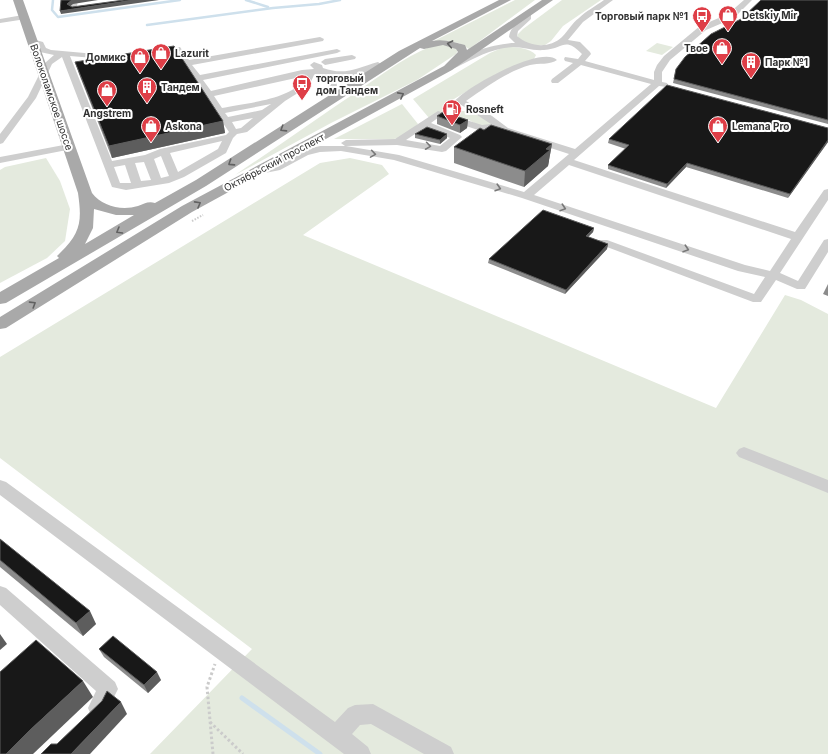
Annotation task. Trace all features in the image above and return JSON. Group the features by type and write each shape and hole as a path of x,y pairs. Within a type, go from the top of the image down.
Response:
{"main road":[{"name":"Волоколамское шоссе","path":"3,297 26,280 62,258 75,246 84,234 88,222 85,193 18,0"},
{"name":"Октябрьский проспект","path":"3,297 201,183 385,63 436,35 506,0"},
{"name":"Октябрьский проспект","path":"0,324 187,209 448,68 548,0"},
{"path":"316,109 323,99 330,94 385,63 427,44 443,42 456,45 463,50 462,54 448,68"},
{"name":"Волоколамское шоссе","path":"85,193 92,202 102,208 116,211 132,211 148,208 185,186 201,183"}],"street":[{"path":"523,66 546,52 574,26 609,0"},
{"path":"526,196 658,83 660,64 702,28 731,16 748,0"},
{"path":"527,15 527,19 514,30 513,37 523,44 546,52 566,55"},
{"path":"0,21 23,17"},
{"path":"198,79 287,47 320,38"},
{"path":"32,41 40,44 43,50 118,58 133,56"},
{"path":"287,47 330,44"},
{"path":"448,68 497,46 509,44 566,55 580,62 672,87"},
{"path":"397,142 486,83 513,69 540,61 546,52 577,44 587,54 580,62 555,81"},
{"path":"287,47 310,68 332,78 334,86 330,94"},
{"path":"64,53 116,185 126,187 176,177 222,151 231,134 226,120 177,49 147,54"},
{"path":"109,165 148,158 164,151 244,130 282,99 306,84 310,68 337,51"},
{"path":"0,141 32,98 44,74 47,64 52,59 64,53"},
{"path":"198,79 310,68 329,69 354,60"},
{"path":"198,79 310,68 330,73 353,73 361,72 385,63"},
{"path":"283,89 306,84"},
{"path":"214,102 230,99"},
{"path":"220,111 282,99"},
{"path":"460,101 505,130 576,153"},
{"path":"226,120 265,113"},
{"path":"438,114 481,128 500,126"},
{"path":"255,172 276,168 304,153 340,143 397,142 442,148 457,138 424,124"},
{"path":"199,143 208,159"},
{"path":"0,160 69,147"},
{"path":"181,147 192,168"},
{"path":"320,149 341,148 395,157 526,196 742,268 773,276 801,286 828,242"},
{"path":"164,151 176,177"},
{"path":"148,158 157,182"},
{"path":"567,161 798,237"},
{"path":"129,162 137,185"},
{"path":"603,242 757,299 828,192"},
{"path":"744,453 828,486"},
{"path":"0,486 361,754"},
{"path":"0,594 108,689 101,705 83,721"},
{"path":"337,736 356,715 373,714 444,754"}],"path":[{"path":"191,222 204,214"},
{"path":"213,754 207,687 221,650"},
{"path":"210,722 243,754"}],"shaded area":[{"path":"515,0 535,0 469,49 459,43 434,41"},
{"path":"562,0 601,0 563,26 551,41 545,45 532,45 519,39 517,35 523,29"},
{"path":"657,43 673,47 662,55 646,51"},
{"path":"441,44 454,47 458,50 456,54 417,80 331,123 235,175 410,56"},
{"path":"504,47 517,47 529,50 536,55 534,59 489,78 444,105 453,111 469,111 494,124 481,127 469,120 443,112 429,118 413,99 490,53"},
{"path":"402,104 418,124 403,137 394,139 334,139"},
{"path":"46,158 60,181 70,209 65,241 47,258 0,283 0,170 5,167"},
{"path":"350,158 382,165 389,174 303,235 716,408 785,295 801,300 828,314 828,754 150,754 252,649 0,458 0,357 320,163"}],"building":[{"path":"61,0 72,0 67,4 72,7 134,0 60,11"},
{"name":"Парк №1","path":"761,0 828,0 828,120 674,79 676,69 685,57 711,34 741,19"},
{"name":"Тандем","path":"174,46 223,121 109,146 75,62"},
{"name":"Lemana Pro","path":"667,85 828,128 828,140 790,194 687,163 667,184 608,165 629,145 609,139"},
{"path":"443,112 468,120 460,125 437,116"},
{"path":"491,125 552,144 546,149 550,150 525,171 454,147 480,128 484,130"},
{"path":"427,127 447,134 440,140 415,134"},
{"path":"543,210 594,228 586,236 608,244 566,290 489,259"},
{"path":"0,539 90,611 76,623 0,560"},
{"path":"113,636 157,672 144,685 99,649"},
{"path":"36,640 83,681 6,754 0,754 0,672"},
{"path":"107,691 121,702 71,754 41,754 51,744 57,744 102,701"}],"waterway":[{"path":"53,0 52,10 58,17 180,0"},
{"path":"246,0 268,7"},
{"path":"147,25 273,8 319,4 340,0"},
{"path":"242,698 320,754"}],"place":[{"name":"Detskiy Mir","path":"728,32"},
{"name":"Торговый парк №1","path":"702,33"},
{"name":"Твое","path":"722,65"},
{"name":"Lazurit","path":"161,70"},
{"name":"Домикс","path":"140,74"},
{"name":"Парк №1","path":"751,79"},
{"name":"торговый дом Тандем","path":"302,101"},
{"name":"Тандем","path":"147,104"},
{"name":"Angstrem","path":"107,107"},
{"name":"Rosneft","path":"452,126"},
{"name":"Askona","path":"151,143"},
{"name":"Lemana Pro","path":"718,143"}]}
